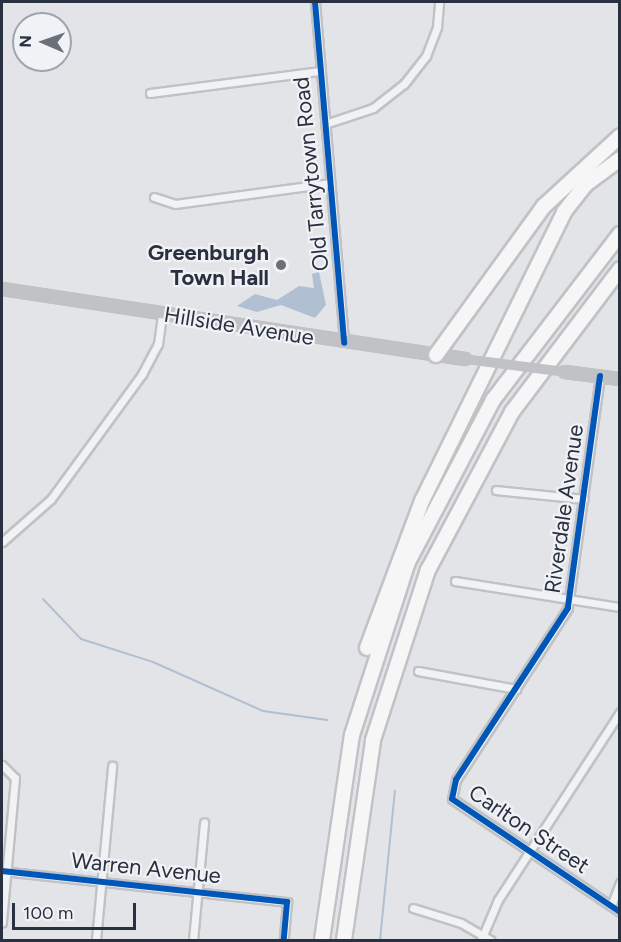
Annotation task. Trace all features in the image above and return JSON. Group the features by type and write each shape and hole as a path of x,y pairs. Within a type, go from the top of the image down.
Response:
{"highway":[{"path":"436,355 544,206 620,136"},
{"path":"322,940 345,765 367,646 422,501 564,212 586,184 620,159"},
{"path":"345,765 386,618 448,479 510,375 620,234"},
{"path":"344,940 365,779 407,626 481,463 564,338 620,269"},
{"path":"564,338 620,281"}],"main road":[{"name":"Hillside Avenue","path":"2,289 344,343 620,379"}],"street":[{"name":"Old Tarrytown Road","path":"315,2 319,71 332,183 344,343"},
{"path":"325,124 374,108 404,84 426,56 437,27 439,2"},
{"path":"150,93 319,71"},
{"path":"154,197 175,204 332,183"},
{"path":"2,542 51,499 142,374 158,344 162,315"},
{"name":"Riverdale Avenue","path":"452,793 562,619 570,596 600,376"},
{"path":"496,490 584,499"},
{"path":"455,581 570,596 620,607"},
{"path":"418,671 516,689"},
{"path":"413,908 462,923 485,939 498,900 620,712"},
{"path":"2,765 15,778 4,871 2,922"},
{"path":"96,940 112,766"},
{"name":"Carlton Street","path":"452,793 454,803 620,912"},
{"path":"193,940 204,823"},
{"name":"Warren Avenue","path":"4,871 287,902 284,940"},
{"path":"610,906 620,883"}],"water":[{"path":"319,272 326,305 315,318 281,305 257,312 237,306 255,294 277,300 299,286 314,288 312,274"}],"waterway":[{"path":"43,599 81,639 153,662 263,711 327,720"},
{"path":"380,940 395,791"}],"cycle path":[{"path":"315,2 344,343"},
{"path":"600,376 568,608 456,780 452,799 620,912"},
{"path":"2,871 287,902 284,940"}],"place":[{"name":"Greenburgh Town Hall","path":"281,265"}]}
